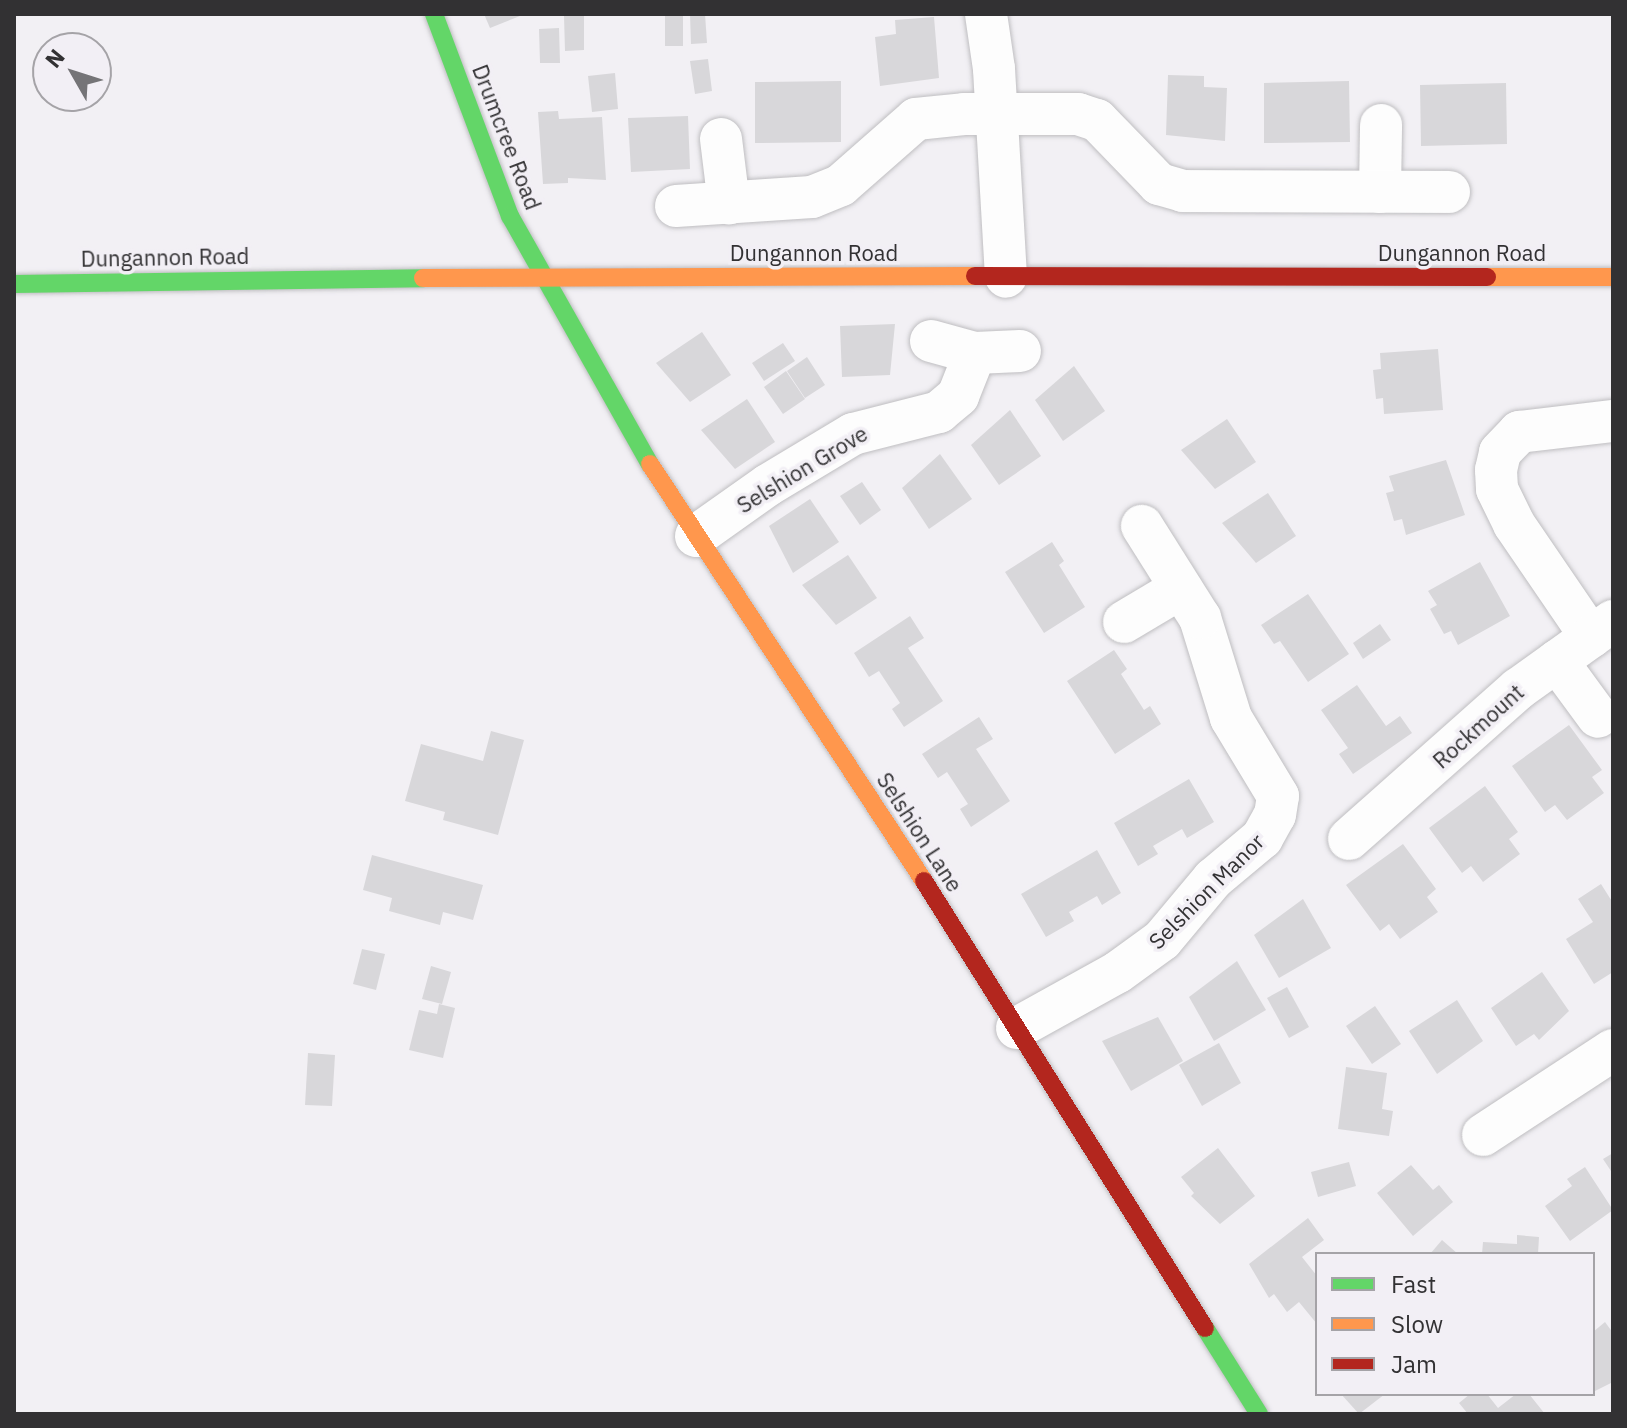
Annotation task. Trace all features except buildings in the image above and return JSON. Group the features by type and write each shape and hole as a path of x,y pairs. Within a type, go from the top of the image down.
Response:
{"street":[{"name":"Drumcree Road","path":"434,14 510,216 541,276"},
{"path":"986,14 997,117 1006,277"},
{"path":"676,206 812,197 841,185 916,119 964,114 997,117 1067,114 1097,120 1159,184 1183,191 1449,192"},
{"path":"1380,192 1381,125"},
{"path":"721,139 729,204"},
{"name":"Dungannon Road","path":"14,284 541,276 1612,277"},
{"name":"Selshion Lane","path":"541,276 696,536 1017,1028 1259,1414"},
{"path":"1612,277 1613,303"},
{"path":"931,341 975,353 1020,351"},
{"name":"Selshion Grove","path":"696,536 768,485 853,434 939,412 958,396 975,353"},
{"path":"1602,629 1514,524 1497,489 1496,470 1500,452 1519,432 1613,421"},
{"name":"Selshion Manor","path":"1017,1028 1118,972 1162,940 1213,879 1262,838 1275,815 1274,786 1231,718 1210,642 1142,526"},
{"path":"1124,622 1181,588"},
{"name":"Rockmount","path":"1349,839 1518,689 1602,629"},
{"path":"1557,661 1598,717"},
{"path":"1483,1135 1613,1050"}],"traffic: fast":[{"path":"434,14 510,216 650,464"},
{"path":"14,284 423,278"},
{"path":"1205,1328 1259,1414"}],"traffic: slow":[{"path":"423,278 975,276"},
{"path":"1487,277 1613,277"},
{"path":"650,464 924,881"}],"traffic: jam":[{"path":"975,276 1487,277"},
{"path":"924,881 1205,1328"}]}
